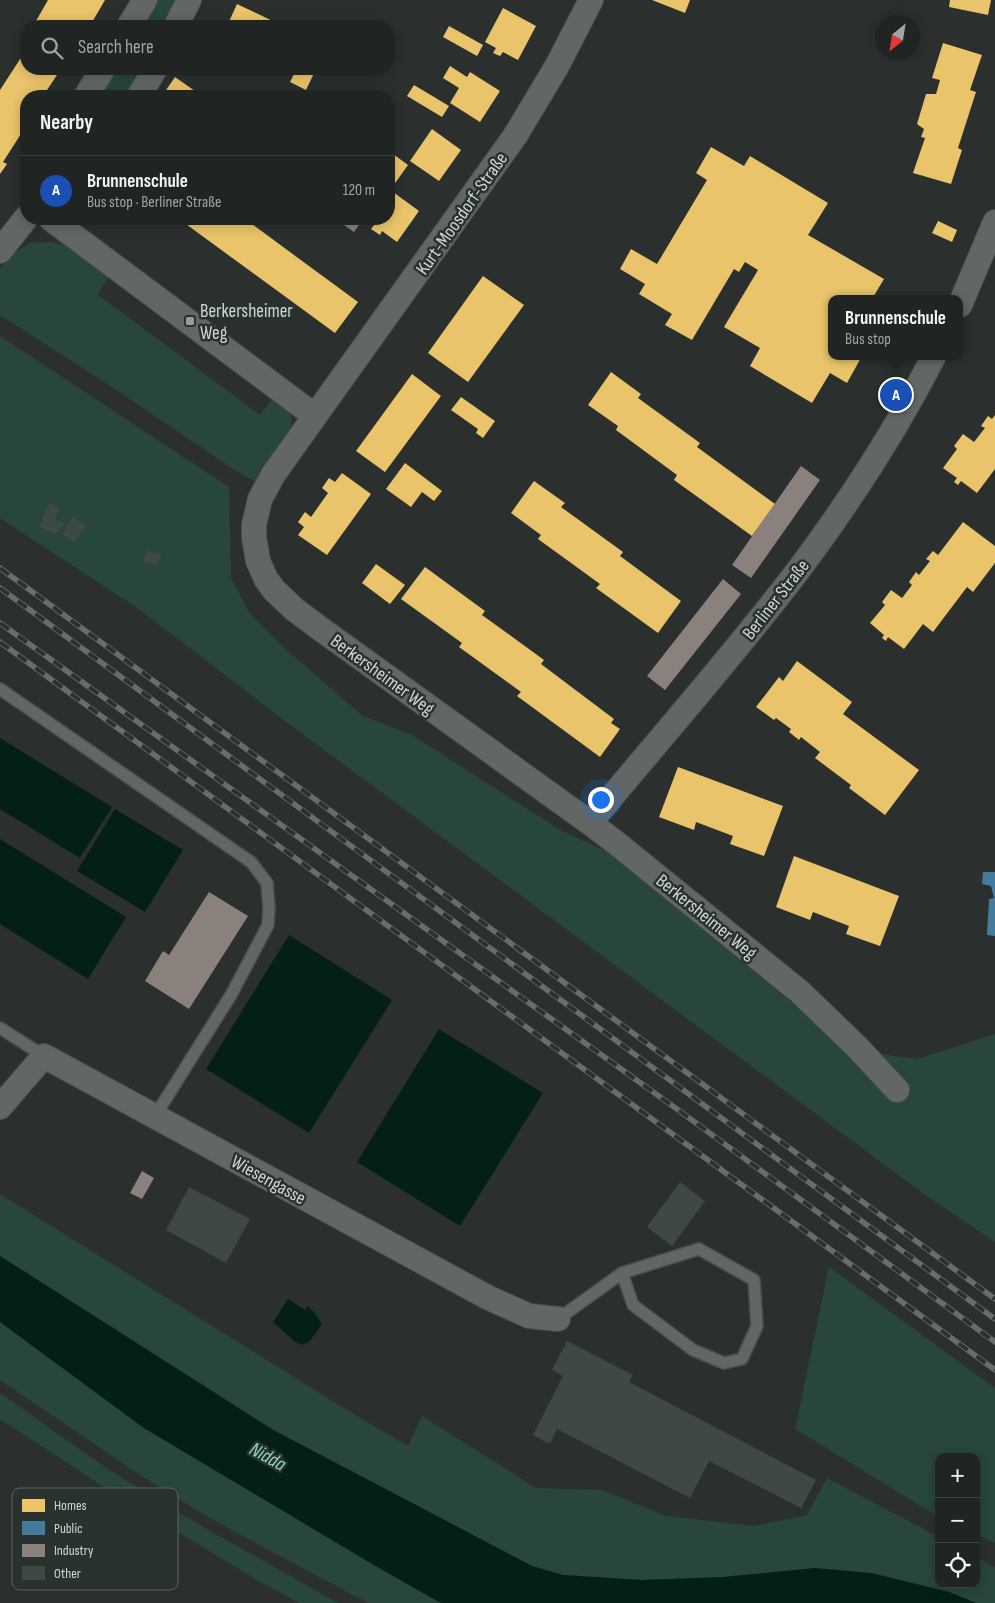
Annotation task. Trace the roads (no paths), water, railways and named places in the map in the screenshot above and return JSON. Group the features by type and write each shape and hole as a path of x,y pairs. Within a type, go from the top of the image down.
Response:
{"street":[{"path":"133,20 145,0"},
{"path":"179,20 189,0"},
{"name":"Kurt-Moosdorf-Straße","path":"315,416 515,136 557,66 591,0"},
{"path":"90,90 99,75"},
{"path":"143,90 151,75"},
{"path":"963,298 995,222"},
{"path":"0,250 20,225"},
{"path":"65,225 315,416"},
{"name":"Berliner Straße","path":"590,822 734,650 801,566 882,447 932,360"},
{"name":"Berkersheimer Weg","path":"315,416 273,475 260,498 254,525 254,537 258,561 266,579 274,590 318,627 590,822 800,992 846,1036 897,1090"},
{"path":"0,1107 44,1056"},
{"name":"Wiesengasse","path":"44,1056 487,1297 529,1316 558,1319"}],"lane":[{"path":"0,689 252,862 267,883 268,926 231,995 154,1116"},
{"path":"0,1028 44,1056"},
{"path":"558,1319 622,1273 700,1250 754,1280 757,1326 742,1359 724,1363 693,1350 632,1305 622,1273"}],"water":[{"path":"0,738 112,807 80,858 0,809"},
{"path":"115,809 183,850 145,912 77,871"},
{"path":"0,839 126,917 88,979 0,924"},
{"path":"289,935 392,1000 309,1133 206,1069"},
{"path":"439,1029 543,1093 460,1226 357,1162"},
{"name":"Nidda","path":"0,1256 273,1430 532,1566 563,1575 642,1580 722,1577 815,1568 871,1573 949,1592 976,1603 441,1603 144,1428 0,1322"},
{"path":"288,1299 305,1310 307,1306 314,1312 322,1324 310,1341 302,1345 295,1342 273,1322"}],"railway":[{"path":"0,568 995,1299"},
{"path":"0,588 995,1319"},
{"path":"0,623 681,1112 995,1342"},
{"path":"0,642 995,1370"}],"place":[{"name":"Berkersheimer Weg","path":"190,321"},
{"name":"Brunnenschule","path":"896,395"}]}
